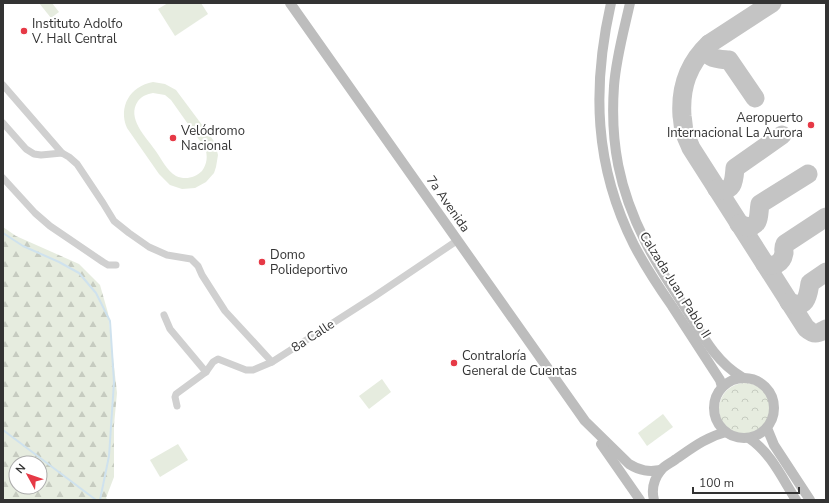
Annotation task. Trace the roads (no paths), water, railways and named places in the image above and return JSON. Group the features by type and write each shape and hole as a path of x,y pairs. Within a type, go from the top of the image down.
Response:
{"main road":[{"name":"7a Avenida","path":"290,3 640,500"},
{"name":"Calzada Juan Pablo II","path":"611,3 600,62 598,104 605,162 611,184 621,217 647,269 720,380 722,387"},
{"name":"Calzada Juan Pablo II","path":"630,3 616,66 614,85 613,126 617,163 622,184 645,241 658,264 718,358 733,372 742,377"},
{"path":"742,377 758,380 765,385 774,398 774,414 772,421 767,428 756,436 749,438 737,437 726,432 716,419 714,411 714,402 722,387 728,382 742,377"},
{"name":"7a Avenida","path":"585,421 634,468 646,471 661,470"},
{"path":"767,428 774,445 810,500"},
{"path":"654,500 653,485 661,470 698,443 726,432"},
{"path":"749,438 766,452 796,500"}],"street":[{"path":"3,85 62,153 70,157 76,164 114,221 149,247 167,255 191,259 198,266 202,275 225,311 272,362"},
{"path":"3,123 26,149 34,154 41,155 62,153"},
{"path":"3,178 35,213 50,226 108,265 116,265"},
{"name":"8a Calle","path":"177,406 175,397 176,394 206,372 213,362 218,359 246,370 252,370 272,362 375,296 458,240"},
{"path":"164,315 170,329 206,372"}],"waterway":[{"path":"3,233 23,246 59,262 79,273 96,293 110,321 114,382 109,456 100,500"},
{"path":"3,430 96,500"}],"place":[{"name":"Instituto Adolfo V. Hall Central","path":"24,31"},
{"name":"Aeropuerto Internacional La Aurora","path":"811,125"},
{"name":"Velódromo Nacional","path":"173,138"},
{"name":"Domo Polideportivo","path":"262,262"},
{"name":"Contraloría General de Cuentas","path":"454,363"}]}
